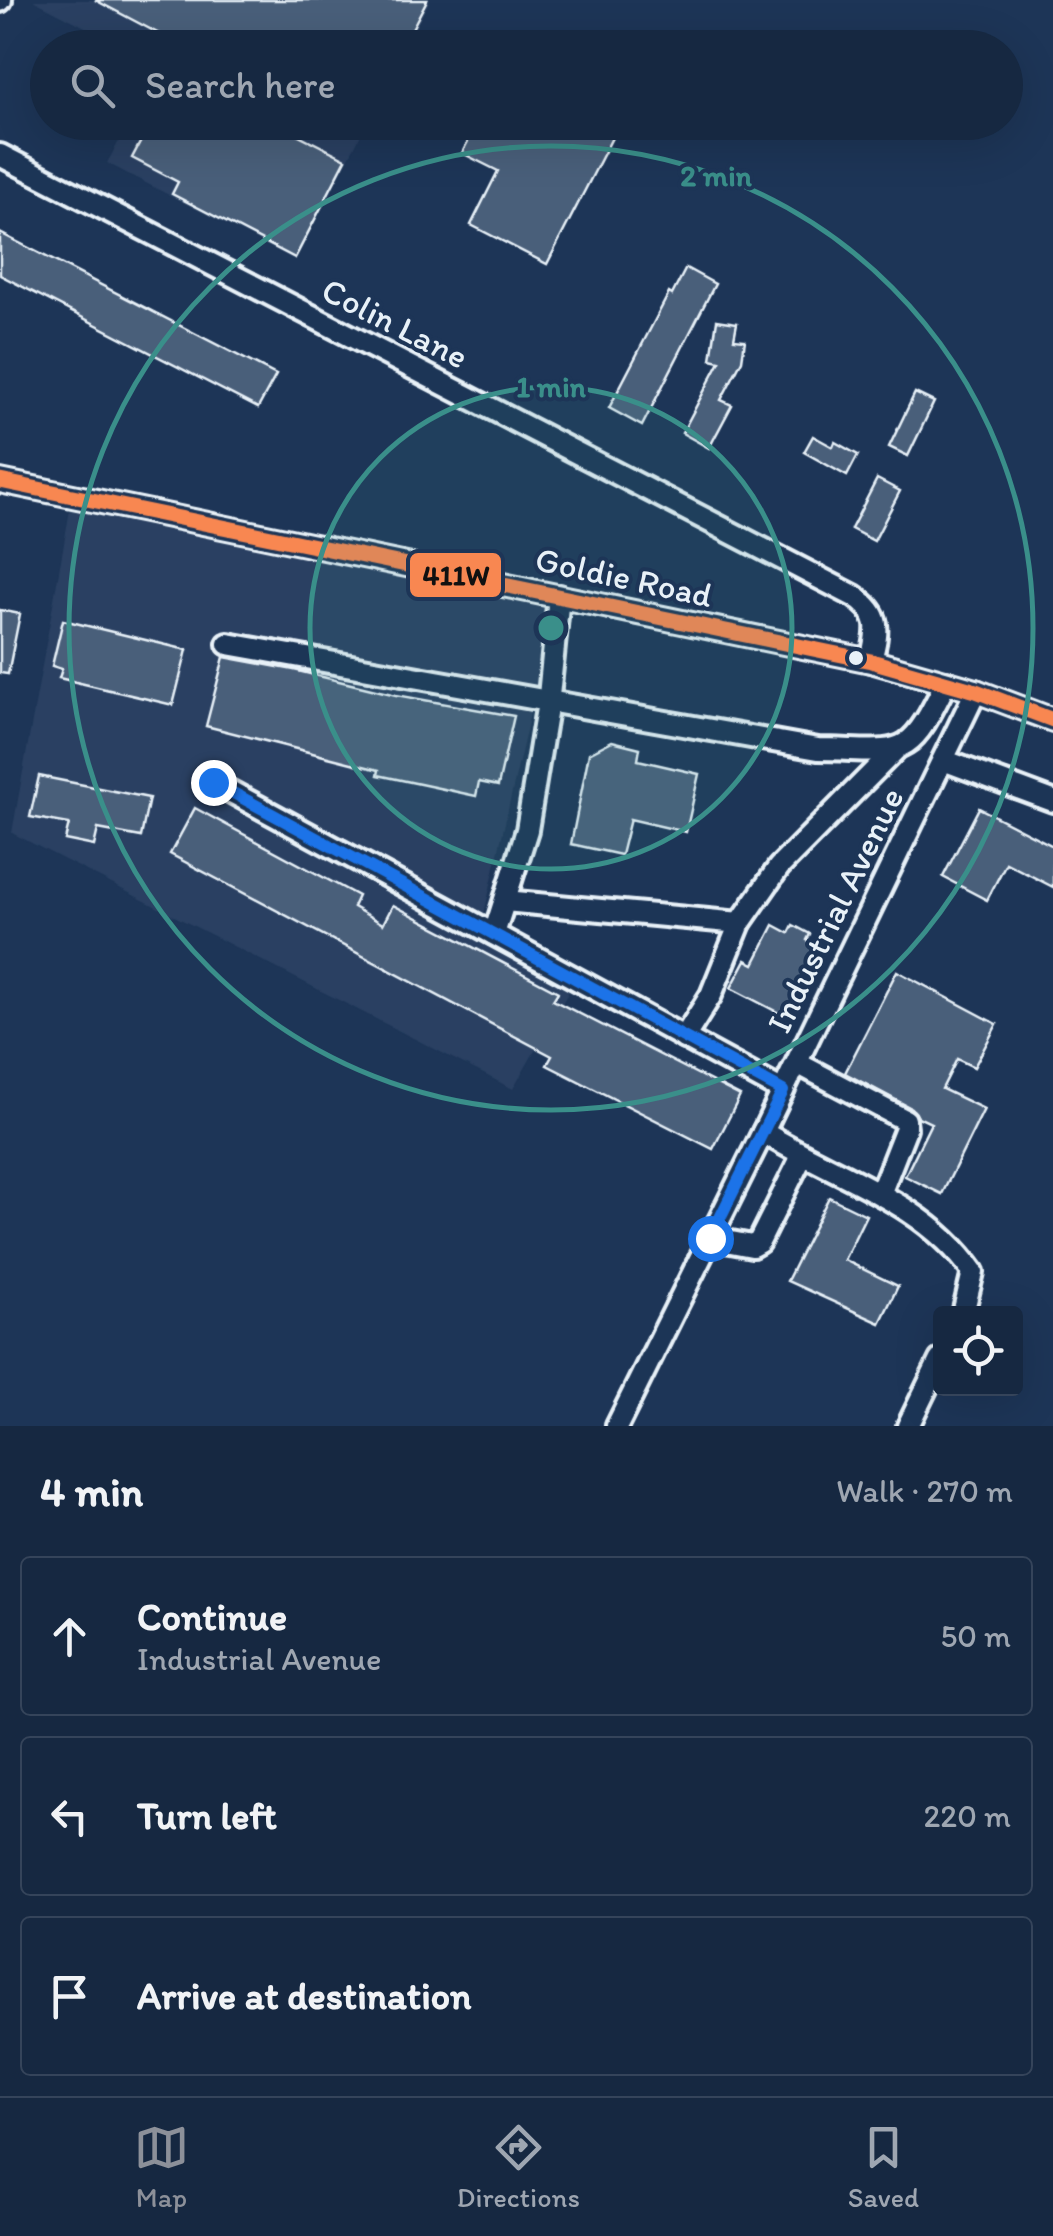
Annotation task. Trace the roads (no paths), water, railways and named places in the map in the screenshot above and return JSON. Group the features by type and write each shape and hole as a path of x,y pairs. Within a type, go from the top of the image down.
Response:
{"street":[{"name":"Colin Lane","path":"0,155 854,596 874,612 878,633 871,661"},
{"name":"Goldie Road","path":"0,480 871,661 976,691 1053,720"},
{"path":"494,934 527,830 560,596"},
{"path":"228,644 818,749 894,750"},
{"path":"684,1038 711,995 740,923 779,867 894,750 913,742 946,682"},
{"name":"Industrial Avenue","path":"617,1426 764,1132 976,691"},
{"path":"943,760 1053,801"},
{"path":"213,782 783,1091"},
{"path":"505,900 740,923"},
{"path":"797,1063 904,1120 906,1128 880,1194"},
{"path":"764,1132 802,1156 880,1194 954,1245 974,1272 965,1306"},
{"path":"710,1238 752,1246 759,1242 802,1156"},
{"path":"908,1426 933,1374"}]}
